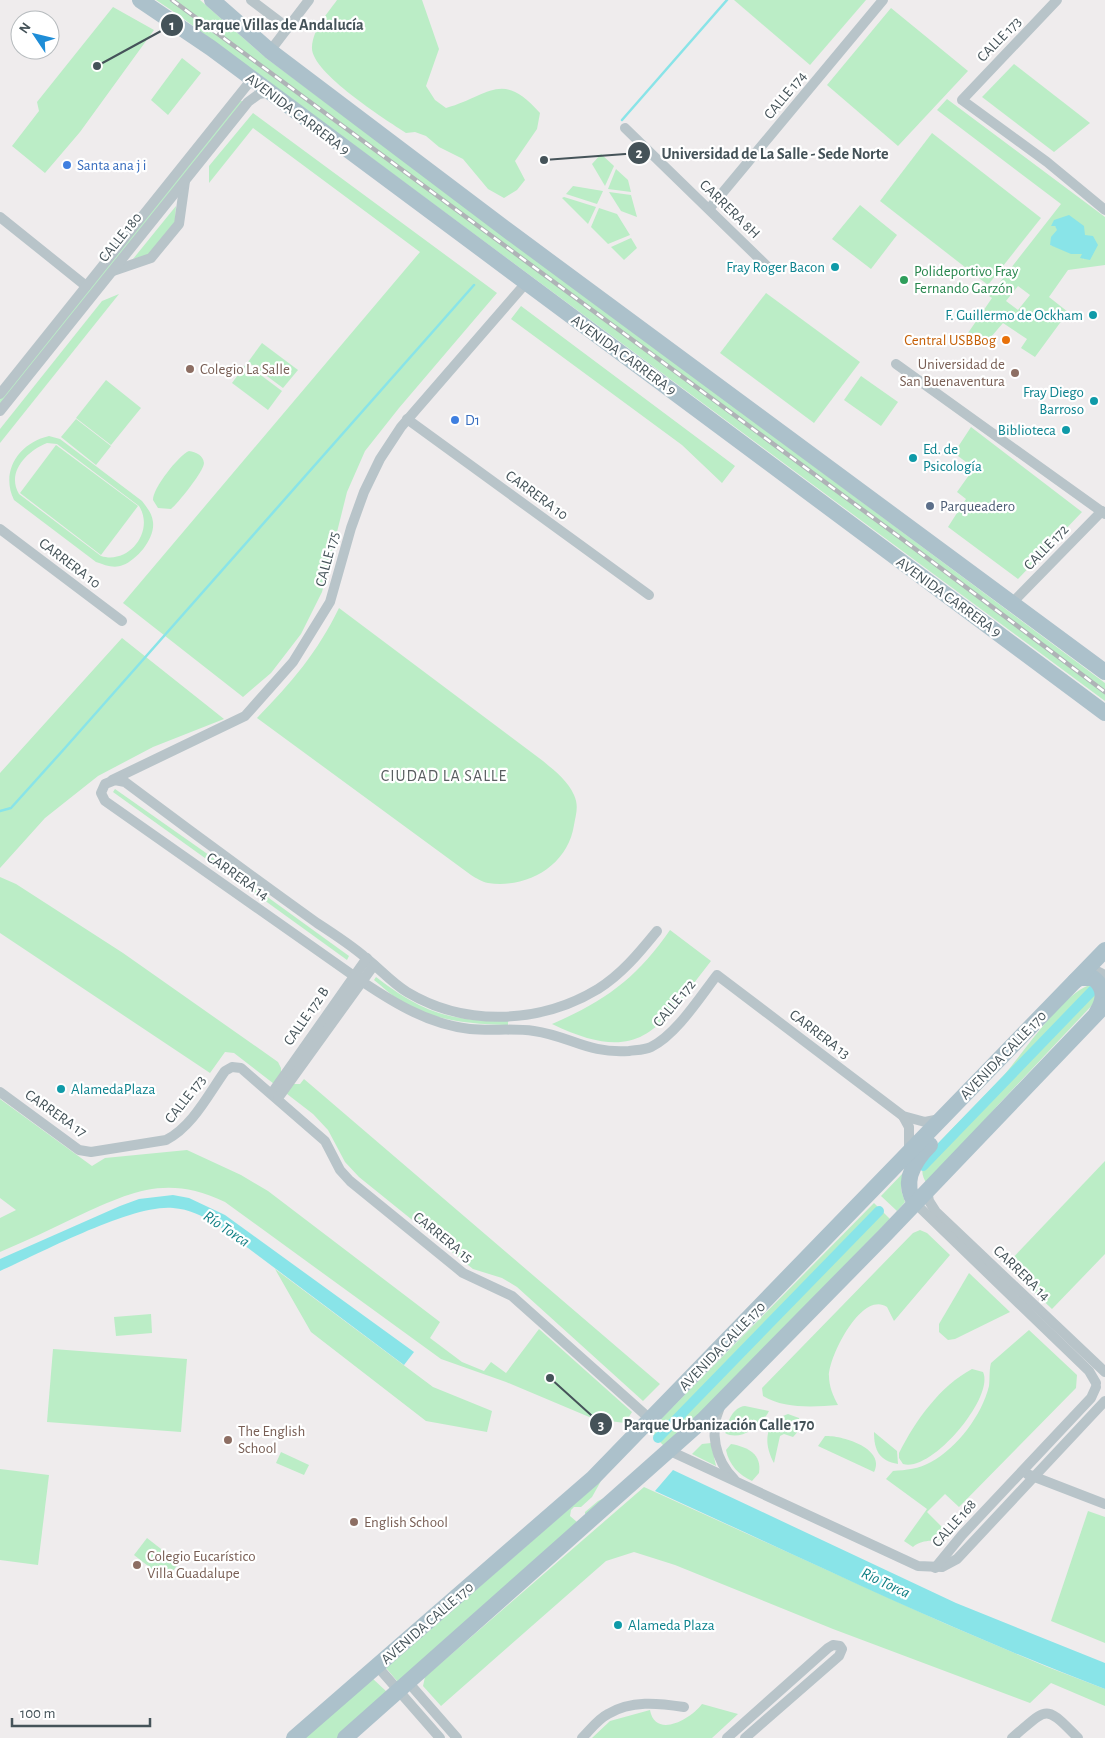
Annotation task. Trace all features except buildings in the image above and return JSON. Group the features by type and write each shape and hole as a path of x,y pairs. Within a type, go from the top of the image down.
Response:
{"main road":[{"name":"AVENIDA CARRERA 9","path":"140,0 177,24 270,92 1105,712"},
{"name":"AVENIDA CARRERA 9","path":"212,0 270,51 518,238 1105,672"},
{"name":"AVENIDA CALLE 170","path":"294,1738 576,1494 1105,950"},
{"path":"345,1738 670,1451 723,1401 927,1191 1101,1009 1104,998 1102,986 1093,978 1080,978 1074,981"},
{"path":"915,1203 909,1187 910,1174 916,1160 956,1116 997,1062"}],"street":[{"path":"252,0 288,28"},
{"path":"270,51 309,0"},
{"name":"CALLE 174","path":"709,209 884,0"},
{"name":"CALLE 173","path":"1057,0 962,100 1047,162 1105,210"},
{"name":"CALLE 180","path":"0,394 252,79"},
{"name":"CALLE 180","path":"0,411 248,102 259,94 270,92"},
{"name":"CARRERA 8H","path":"625,128 771,270"},
{"path":"112,272 151,258 179,224 185,180"},
{"path":"0,218 86,286"},
{"name":"CALLE 175","path":"104,784 245,716 281,676 313,633 330,602 342,555 364,492 380,459 408,419 526,283"},
{"path":"896,364 1103,512"},
{"name":"CARRERA 10","path":"408,419 649,595"},
{"name":"CALLE 172","path":"1012,603 1103,512"},
{"name":"CARRERA 10","path":"0,529 122,621"},
{"path":"104,784 115,780 125,782 370,962 406,992 439,1008 479,1017 520,1016 561,1007 598,989 631,963 657,931"},
{"name":"CARRERA 14","path":"104,784 101,793 105,801 396,1004 436,1021 468,1029 534,1031"},
{"name":"CALLE 172 B","path":"275,1095 370,962"},
{"path":"1089,967 1105,975"},
{"name":"CALLE 172","path":"534,1031 597,1050 612,1052 650,1048 666,1038 717,975"},
{"name":"CARRERA 13","path":"717,975 903,1116 924,1122 942,1118"},
{"path":"508,1016 534,1031"},
{"name":"CALLE 173","path":"128,1145 166,1140 176,1135 185,1126 225,1071 232,1067"},
{"name":"CARRERA 15","path":"232,1067 241,1068 275,1095 325,1141 340,1170 350,1181 463,1273 512,1296 650,1419"},
{"name":"CARRERA 17","path":"0,1092 79,1150 90,1152 128,1145"},
{"path":"903,1116 909,1127 909,1152"},
{"name":"CARRERA 14","path":"927,1191 929,1201 936,1212 1105,1373"},
{"name":"CARRERA 14","path":"915,1203 1089,1371 1096,1385 1105,1394"},
{"name":"CALLE 168","path":"935,1568 962,1535 1091,1398 1098,1377 1105,1373"},
{"path":"723,1401 716,1420 716,1447 726,1469 743,1486"},
{"name":"CALLE 168","path":"935,1568 947,1565 957,1559 1105,1401"},
{"path":"670,1451 918,1566 935,1568"},
{"path":"1022,1472 1105,1504"},
{"path":"727,1738 828,1648 833,1645 840,1646 842,1649 839,1656 745,1738"},
{"path":"377,1666 404,1686 457,1738"},
{"path":"404,1686 440,1738"},
{"path":"582,1738 607,1714 629,1705 656,1703 684,1707"},
{"path":"1012,1738 1040,1714 1049,1713 1056,1715 1078,1738"}],"green space":[{"path":"156,0 200,0 266,58 1105,683 1105,701 177,14"},
{"path":"337,0 422,0 439,49 426,86 435,100 446,108 485,93 505,89 515,92 527,100 540,113 537,129 515,161 525,180 517,190 504,198 488,189 463,159 439,147 426,136 415,132 406,133 335,82 315,57 312,47 315,34 321,22"},
{"path":"734,0 866,0 810,65"},
{"path":"113,7 154,30 80,132 45,173 12,146 39,111 37,102"},
{"path":"891,8 968,71 898,146 827,85"},
{"path":"182,58 201,73 168,115 151,100"},
{"path":"1014,64 1090,123 1054,152 982,97"},
{"path":"947,99 1105,217 1105,265 1068,270 1049,297 1068,312 1035,357 1021,348 1027,339 1003,323 985,344 968,333 992,298 989,296 1061,204 937,110","holes":["1055,226 1085,235 1084,260 1083,254 1050,245 1058,230","1018,286 1030,295 1018,310 1006,301"]},
{"path":"240,100 243,102 0,405 0,399"},
{"path":"253,113 497,293 365,451 347,492 322,592 301,634 271,673 243,697 123,603 420,252 253,128 209,183 209,166"},
{"path":"932,133 1041,218 988,285 880,201"},
{"path":"601,154 614,166 605,186 592,164"},
{"path":"616,169 628,180 631,192 608,189"},
{"path":"573,186 603,191 597,204 566,194"},
{"path":"609,192 631,195 637,217 621,211"},
{"path":"562,198 596,207 588,224"},
{"path":"860,205 897,235 871,269 832,239"},
{"path":"176,206 175,222 148,255 133,259"},
{"path":"599,208 617,214 630,235 608,244 591,227"},
{"path":"631,238 637,248 624,260 611,247"},
{"path":"766,293 860,362 814,423 720,353"},
{"path":"119,294 0,443 0,429 102,301"},
{"path":"521,306 735,466 722,483 682,445 511,319"},
{"path":"262,343 298,370 283,388 248,362"},
{"path":"246,364 282,391 268,410 232,383"},
{"path":"861,376 898,402 881,426 844,400"},
{"path":"106,380 141,408 111,445 76,418"},
{"path":"76,419 111,446 96,465 61,437"},
{"path":"971,427 1082,512 1018,579 948,527 966,499 957,492 974,468 954,453"},
{"path":"49,436 60,439 142,501 152,516 153,528 148,541 140,553 129,562 116,567 96,562 14,500 9,479 11,469 21,452 38,440","holes":["47,443 57,444 139,506 144,526 136,544 130,551 121,556 101,556 19,494 15,478 21,463 32,451"]},
{"path":"56,445 138,506 101,555 20,493"},
{"path":"189,451 197,453 202,458 204,463 200,473 171,509 158,508 153,500 157,488 173,465"},
{"path":"339,608 543,761 565,781 576,799 577,806 570,839 564,852 555,863 531,878 517,882 503,884 481,881 257,718 313,653"},
{"path":"122,638 224,719 153,747 98,776 45,818 0,868 0,773"},
{"path":"115,789 226,867 223,871 113,792"},
{"path":"233,872 349,956 347,960 231,876"},
{"path":"0,877 16,884 123,953 278,1062 281,1068 281,1077 294,1084 300,1084 304,1079 660,1384 643,1401 517,1287 502,1278 473,1269 359,1177 345,1162 328,1130 313,1114 234,1053 225,1052 210,1073 0,933"},
{"path":"670,930 711,961 662,1022 646,1034 629,1041 608,1042 583,1037 552,1024 604,997 632,975 658,947"},
{"path":"376,977 423,1007 453,1017 487,1021 508,1021 508,1025 480,1024 453,1020 427,1013 398,1000 374,980"},
{"path":"1094,984 1096,1001 998,1105 928,1185 923,1177 922,1170 928,1154 1005,1074 1059,1008 1071,996 1083,988"},
{"path":"0,1099 92,1166 105,1158 187,1150 241,1175 268,1191 440,1322 430,1338 462,1362 484,1371 491,1362 506,1373 539,1329 632,1412 625,1423 594,1419 506,1382 441,1359 225,1202 185,1189 166,1188 149,1190 114,1200 0,1252 0,1218 16,1210 0,1198"},
{"path":"1105,1161 1105,1254 1052,1309 1006,1265"},
{"path":"904,1172 901,1190 905,1202 897,1211 881,1196"},
{"path":"874,1203 890,1219 666,1448 649,1431"},
{"path":"920,1230 927,1233 950,1255 894,1321 887,1307 877,1304 867,1308 849,1328 830,1367 830,1383 838,1405 790,1405 763,1396 762,1388 913,1233"},
{"path":"275,1269 433,1387 492,1411 487,1432 426,1421 311,1332"},
{"path":"969,1273 1010,1312 955,1339 948,1340 939,1332 939,1324"},
{"path":"151,1314 152,1333 116,1336 114,1317"},
{"path":"1029,1330 1077,1375 1076,1388 959,1507 945,1494 927,1512 950,1535 941,1539 922,1542 913,1547 904,1541 927,1509 886,1479 893,1471 917,1468 931,1462 941,1456 959,1439 967,1430 986,1397 991,1363"},
{"path":"53,1349 187,1359 181,1432 47,1422"},
{"path":"972,1369 983,1372 984,1384 980,1398 958,1431 929,1457 915,1464 903,1464 899,1458 899,1453 921,1417 949,1385"},
{"path":"745,1406 769,1411 761,1422 744,1434 731,1435 725,1433 727,1424 734,1412"},
{"path":"788,1414 799,1418 802,1427 793,1437 784,1434 780,1436 774,1463 767,1441 769,1430 775,1419"},
{"path":"874,1432 897,1451 898,1464 886,1460 879,1454 875,1444"},
{"path":"825,1436 851,1441 868,1450 874,1456 876,1464 874,1472 818,1446"},
{"path":"711,1443 716,1466 692,1454 702,1444"},
{"path":"731,1444 748,1449 756,1456 759,1473 752,1481 739,1473 732,1465 726,1450"},
{"path":"281,1452 309,1465 304,1475 276,1463"},
{"path":"0,1469 49,1475 38,1565 0,1560"},
{"path":"601,1481 592,1497 581,1507 574,1507 571,1510 570,1516 577,1522 585,1517 585,1512 598,1501 614,1493 398,1682 386,1668"},
{"path":"644,1487 944,1623 1105,1689 1105,1706 1051,1683 1030,1703 833,1629 675,1565 634,1552 606,1561 441,1706 423,1686 425,1677"},
{"path":"1088,1511 1105,1517 1105,1643 1051,1621"},
{"path":"147,1538 179,1563 166,1580 134,1555"},
{"path":"372,1678 387,1692 338,1738 304,1738"},
{"path":"702,1704 738,1714 712,1738 592,1738 610,1721 650,1710 653,1718 658,1723 665,1725 673,1724 689,1716"}],"water":[{"path":"1069,215 1084,226 1085,235 1093,236 1098,245 1090,260 1080,258 1082,254 1071,254 1050,245 1051,237 1057,230 1055,226 1051,226 1054,220"},
{"name":"Río Torca","path":"173,1195 189,1198 225,1215 414,1352 404,1365 216,1224 196,1213 185,1210 173,1208 155,1209 111,1221 0,1271 0,1259 120,1206 139,1199"},
{"name":"Río Torca","path":"673,1470 956,1603 1105,1663 1105,1689 935,1619 655,1491"}],"waterway":[{"path":"622,120 727,0"},
{"path":"0,811 11,808 474,285"},
{"path":"923,1166 1095,988"},
{"path":"658,1438 879,1211"}],"railway":[{"path":"172,0 898,536 1105,692"}],"place":[{"name":"Parque Villas de Andalucía","path":"97,66"},
{"name":"Universidad de La Salle - Sede Norte","path":"544,160"},
{"name":"Santa ana j i","path":"67,165"},
{"name":"Fray Roger Bacon","path":"835,267"},
{"name":"Polideportivo Fray Fernando Garzón","path":"904,280"},
{"name":"F. Guillermo de Ockham","path":"1093,315"},
{"name":"Central USBBog","path":"1006,340"},
{"name":"Colegio La Salle","path":"190,369"},
{"name":"Universidad de San Buenaventura","path":"1015,373"},
{"name":"Fray Diego Barroso","path":"1094,401"},
{"name":"D1","path":"455,420"},
{"name":"Biblioteca","path":"1066,430"},
{"name":"Ed. de Psicología","path":"913,458"},
{"name":"Parqueadero","path":"930,506"},
{"name":"AlamedaPlaza","path":"61,1089"},
{"name":"Parque Urbanización Calle 170","path":"550,1378"},
{"name":"The English School","path":"228,1440"},
{"name":"English School","path":"354,1522"},
{"name":"Colegio Eucarístico Villa Guadalupe","path":"137,1565"},
{"name":"Alameda Plaza","path":"618,1625"}],"district":[{"name":"CIUDAD LA SALLE","path":"444,775"}]}
